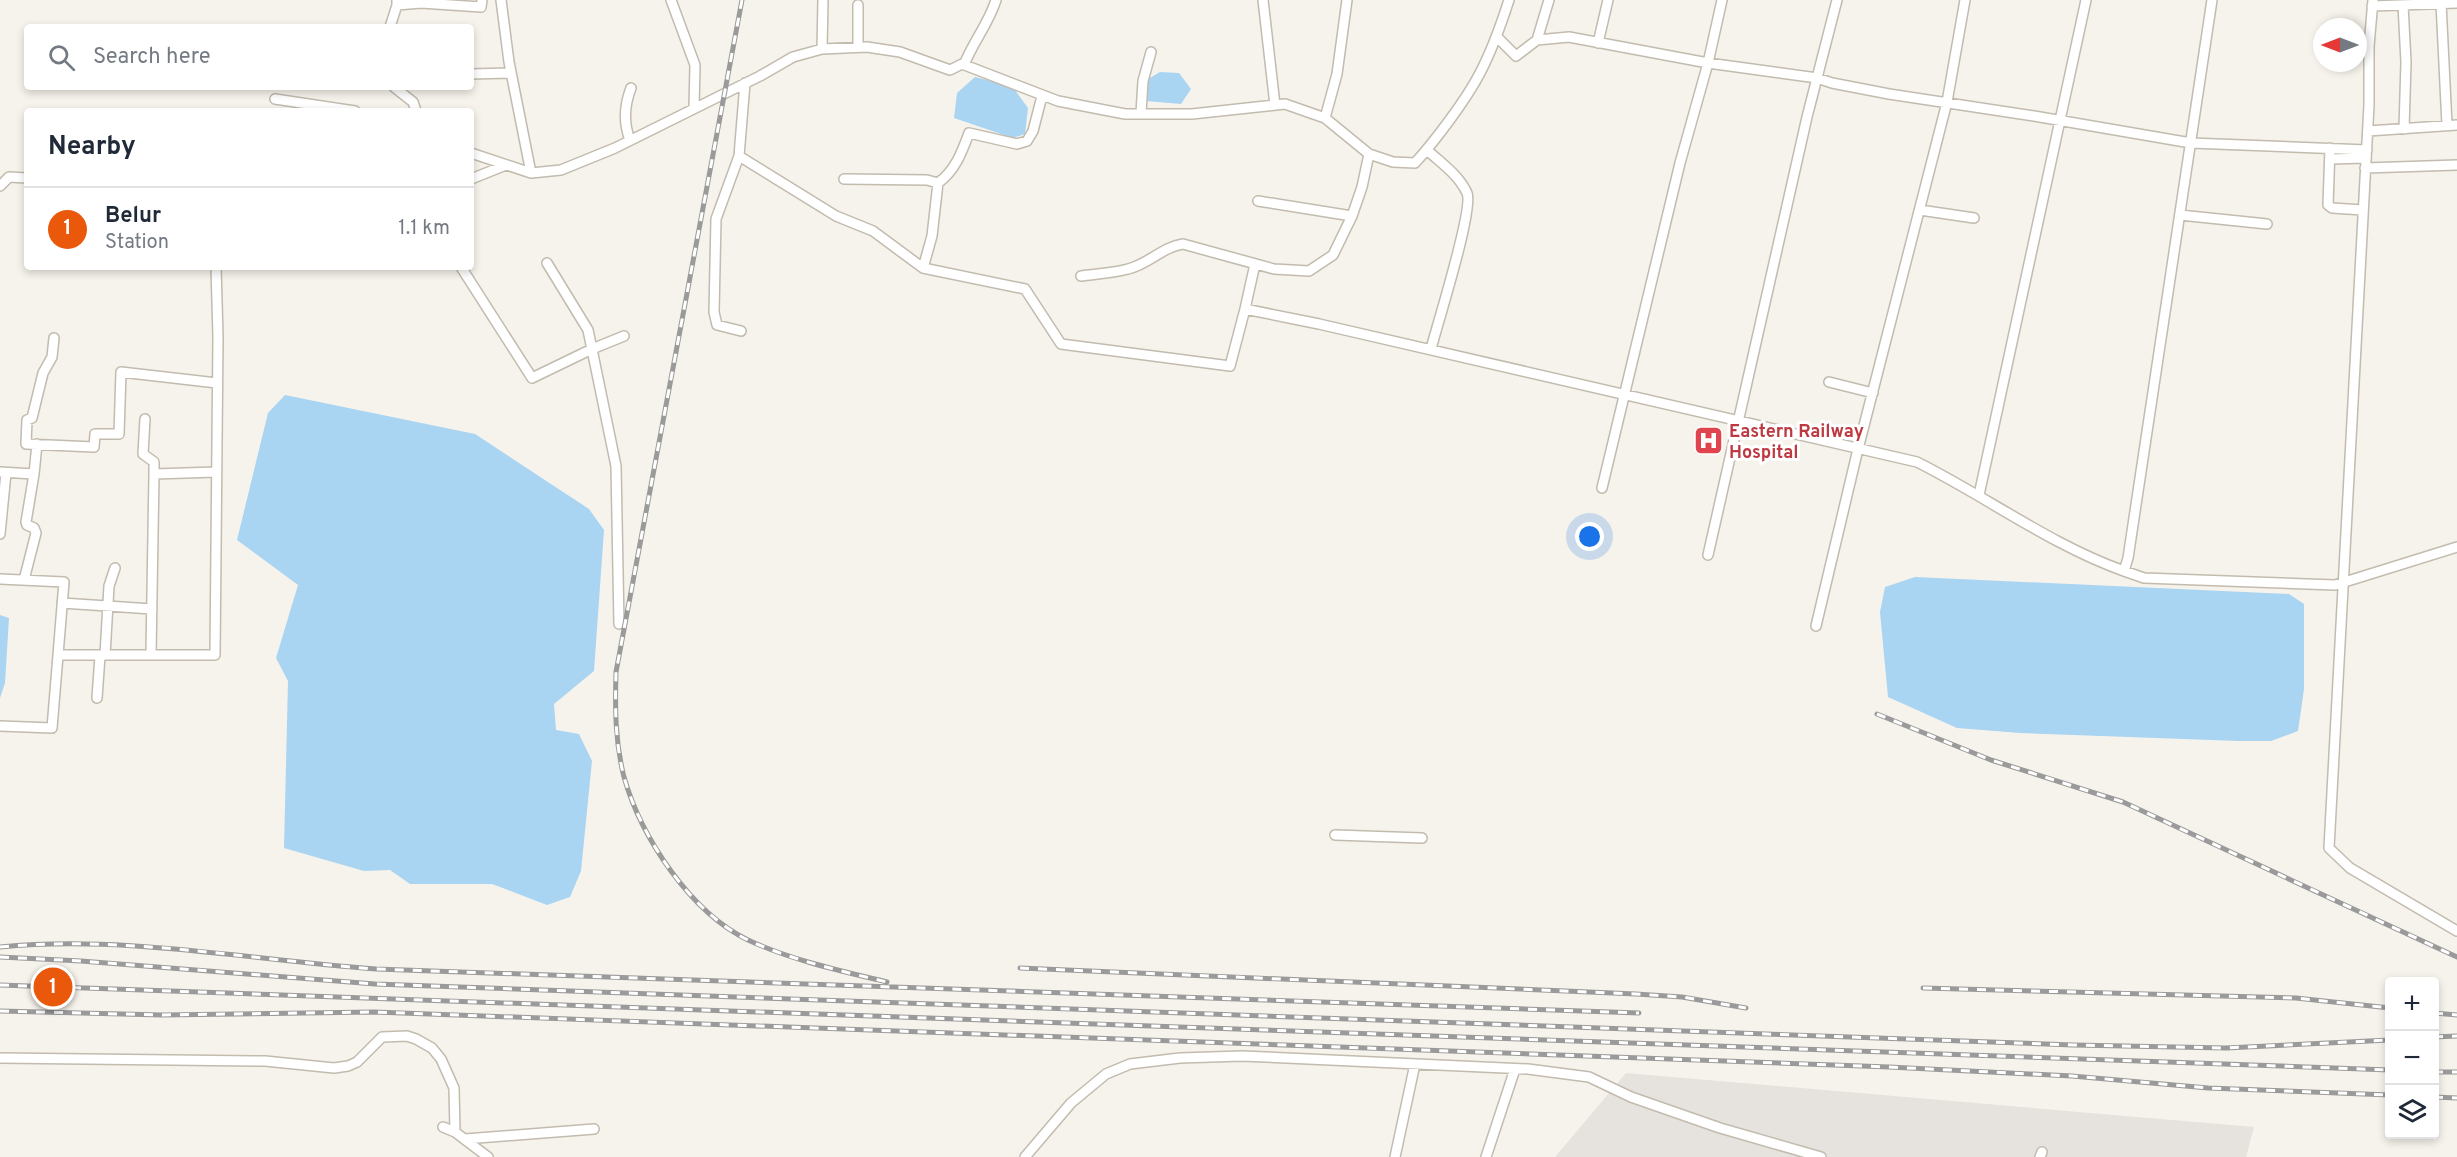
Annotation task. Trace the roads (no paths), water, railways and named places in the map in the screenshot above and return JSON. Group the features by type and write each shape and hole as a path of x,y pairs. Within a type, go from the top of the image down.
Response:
{"street":[{"path":"391,24 397,2 481,7 482,0"},
{"path":"501,0 511,74 531,172"},
{"path":"671,0 695,65 694,108"},
{"path":"822,50 823,0"},
{"path":"964,65 971,46 996,0"},
{"path":"1263,0 1275,105"},
{"path":"1325,118 1337,74 1347,0"},
{"path":"474,154 531,172 561,170 630,140 793,57 822,50 858,47 900,52 950,70 962,64 1058,101 1125,114 1192,114 1285,104 1325,118 1369,154 1393,162 1415,163 1427,150 1479,75 1497,37 1509,0"},
{"path":"1537,40 1550,0"},
{"path":"1598,43 1608,0"},
{"path":"1602,488 1680,163 1708,63 1722,0"},
{"path":"1708,555 1817,78 1837,0"},
{"path":"1816,626 1858,449 1947,102 1965,0"},
{"path":"1978,495 2086,0"},
{"path":"2124,571 2128,558 2212,0"},
{"path":"2457,3 2373,3 2368,46 2368,131 2329,848 2350,868 2457,932"},
{"path":"2368,131 2452,125 2441,3"},
{"path":"2403,4 2406,62 2404,129"},
{"path":"858,5 858,47"},
{"path":"1497,37 1516,56 1537,40 1569,37 1708,63 1817,78 1855,87 2191,143 2330,148 2366,159"},
{"path":"1141,113 1143,81 1151,52"},
{"path":"474,74 511,74"},
{"path":"741,331 717,325 714,312 716,219 739,156 745,83"},
{"path":"630,140 625,126 625,103 631,88"},
{"path":"398,90 413,102 415,108"},
{"path":"923,268 932,236 938,183 949,175 962,153 969,133 1017,144 1028,141 1034,131 1042,96"},
{"path":"275,99 335,108"},
{"path":"2330,148 2328,205 2332,208 2363,210"},
{"path":"1427,150 1460,180 1469,196 1463,234 1431,349"},
{"path":"1081,276 1128,269 1145,262 1170,246 1183,244 1274,269 1309,271 1333,255 1352,216 1362,187 1369,154"},
{"path":"739,156 836,216 873,231 923,268 1025,289 1061,344 1230,366 1255,264"},
{"path":"2330,159 2457,165"},
{"path":"474,178 506,165"},
{"path":"0,186 9,177 24,178"},
{"path":"844,179 927,180 938,183"},
{"path":"1258,201 1352,216"},
{"path":"1920,210 1974,218"},
{"path":"2180,215 2267,224"},
{"path":"547,262 588,330 616,466 619,624"},
{"path":"58,655 215,655 216,270"},
{"path":"463,270 532,378 624,336"},
{"path":"1245,309 1431,349 1917,462 2089,558 2144,578 2335,585 2457,548"},
{"path":"54,338 52,357 44,373 32,418 27,420 26,444 94,447 95,434 119,434 121,372 217,383"},
{"path":"1829,382 1873,393"},
{"path":"145,419 143,454 154,462 151,654"},
{"path":"24,580 36,533 34,528 26,522 37,444"},
{"path":"154,474 216,472"},
{"path":"0,534 3,473 33,474"},
{"path":"105,655 109,586 115,568"},
{"path":"0,579 64,582 52,728 0,726"},
{"path":"62,603 152,609"},
{"path":"97,698 100,656 105,655"},
{"path":"1335,835 1422,838"},
{"path":"0,1058 265,1061 334,1068 357,1062 382,1037 407,1036 432,1048 452,1081 455,1132"},
{"path":"1025,1157 1071,1102 1106,1074 1130,1064 1180,1058 1242,1056 1515,1069 1589,1077 1631,1097 1720,1128 1821,1157"},
{"path":"1395,1157 1415,1064"},
{"path":"1486,1157 1515,1069"},
{"path":"443,1127 455,1132 488,1157"},
{"path":"465,1139 594,1129"}],"water":[{"path":"1160,72 1179,73 1191,89 1181,104 1146,101 1148,79"},
{"path":"975,77 1012,86 1028,108 1025,134 1013,138 954,118 957,93"},
{"path":"285,395 475,434 589,509 604,530 594,671 554,704 556,730 579,734 592,761 581,871 570,897 547,905 492,884 410,884 390,870 364,871 284,848 288,681 276,658 298,585 237,540 268,413"},
{"path":"1915,577 2289,594 2304,604 2304,689 2298,731 2271,741 2239,741 2020,733 1957,728 1888,697 1880,612 1885,587"},
{"path":"0,615 9,618 5,683 0,698"}],"railway":[{"path":"742,0 616,672 617,738 624,777 642,824 655,848 671,870 707,911 727,927 764,947 816,964 887,982"},
{"path":"1877,714 1991,760 2123,802 2457,957"},
{"path":"0,947 47,944 141,946 376,969 1639,1013"},
{"path":"0,957 81,961 375,984 2073,1045 2226,1048 2385,1040"},
{"path":"1020,968 1636,994 1682,997 1746,1008"},
{"path":"0,985 2385,1070"},
{"path":"1923,988 2296,998 2385,1007"},
{"path":"0,1011 162,1015 374,1012 1889,1067 2072,1076 2208,1088 2385,1095"},
{"path":"2439,1013 2457,1015"},
{"path":"2439,1037 2457,1036"},
{"path":"2439,1072 2457,1072"},
{"path":"2439,1097 2457,1098"}],"place":[{"name":"Eastern Railway Hospital","path":"1708,441"},
{"name":"Belur","path":"53,987"}]}
